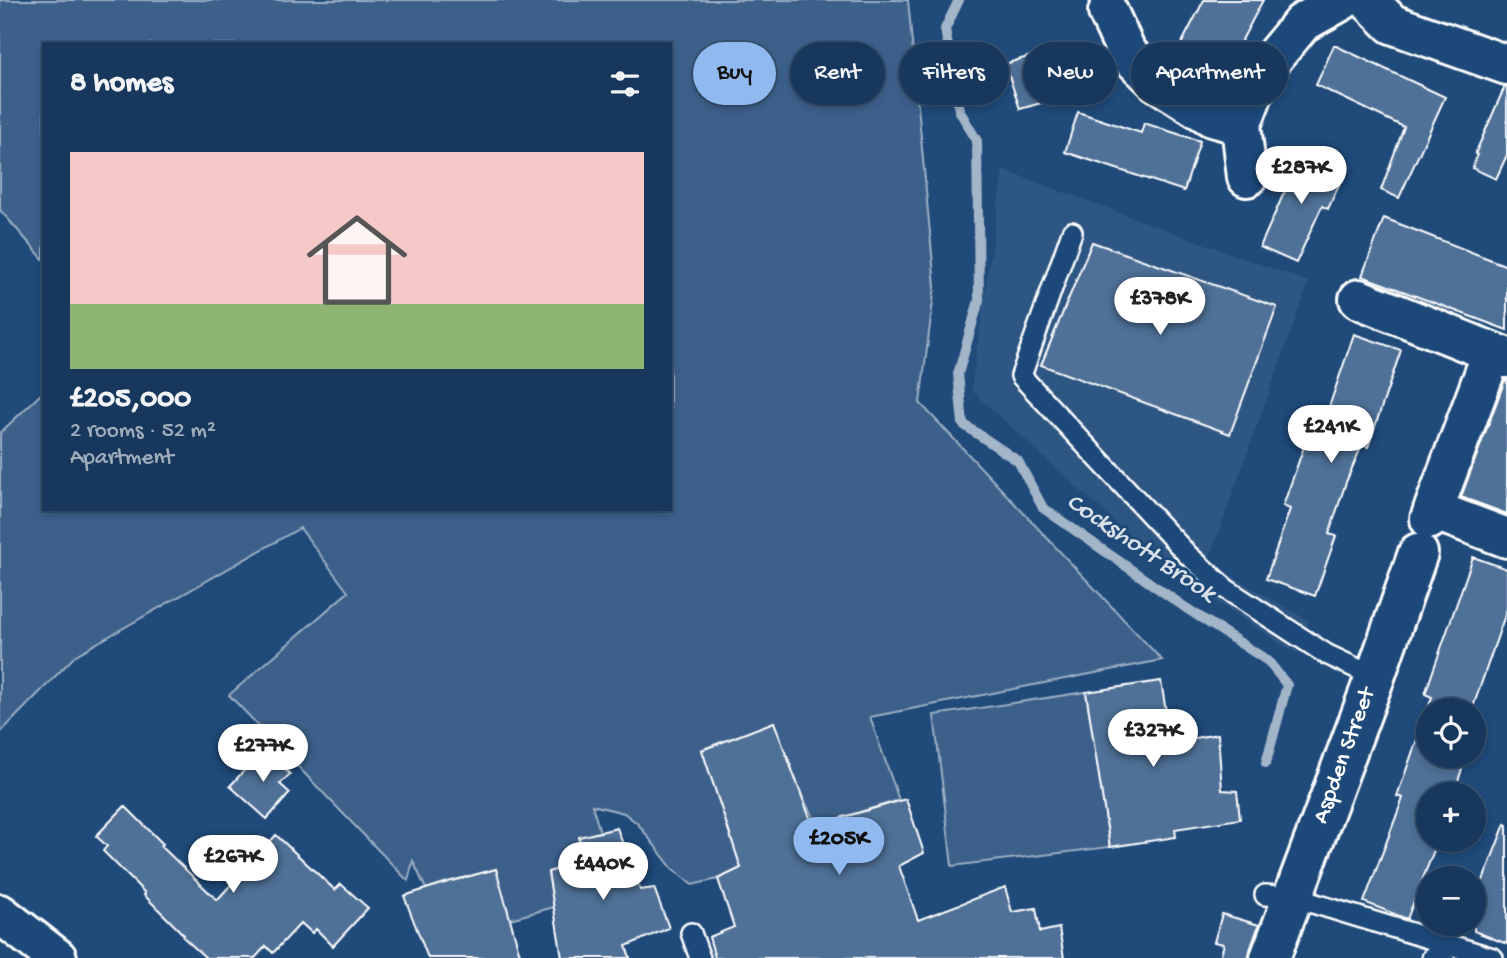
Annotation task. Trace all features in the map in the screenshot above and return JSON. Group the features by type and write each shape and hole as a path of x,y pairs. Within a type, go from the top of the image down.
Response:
{"street":[{"path":"1247,177 1241,125 1262,71 1302,23 1342,0"},
{"path":"1368,0 1392,24 1507,65"},
{"path":"1108,12 1127,53 1157,82 1212,117 1241,125"},
{"path":"1359,299 1499,356"},
{"name":"Aspden Street","path":"1270,958 1279,896 1375,677 1427,528 1499,356"},
{"path":"1427,528 1507,538"},
{"path":"0,914 57,958"}],"lane":[{"path":"1072,232 1021,376 1188,555 1226,589 1326,654 1375,677"},
{"path":"1279,896 1493,958"},
{"path":"691,933 700,958"},
{"path":"1433,958 1434,955 1444,958"}],"shaded area":[{"path":"0,0 908,0 912,42 899,42 899,105 918,105 935,286 920,403 1162,660 870,717 899,800 817,825 803,798 774,722 702,749 741,868 718,879 692,885 672,868 638,824 624,813 592,805 600,832 579,837 583,862 548,873 554,907 510,919 496,869 426,889 413,861 408,881 229,695 348,592 300,528 76,655 0,733 0,433 42,393 42,511 672,511 672,42 42,42 42,258 0,210"},
{"path":"1003,170 1309,282 1208,562 1309,621 1297,654 1167,570 971,390"},
{"path":"1086,692 1110,847 952,866 934,715"}],"building":[{"path":"1204,0 1263,0 1241,42 1182,42"},
{"path":"1334,45 1445,97 1399,198 1381,190 1404,127 1316,85"},
{"path":"1023,58 1023,105 1034,105 1020,109 1009,76 1009,63"},
{"path":"1505,86 1507,155 1496,179 1472,168 1477,155 1475,154"},
{"path":"1078,112 1141,133 1144,123 1200,141 1184,191 1065,152"},
{"path":"1302,152 1345,172 1328,209 1322,206 1296,263 1260,247"},
{"path":"1384,218 1507,266 1507,330 1362,276"},
{"path":"1092,242 1277,307 1230,434 1041,365"},
{"path":"1354,334 1401,350 1368,447 1362,445 1346,482 1329,534 1336,536 1315,596 1266,579 1290,509 1283,506 1306,441 1316,445"},
{"path":"1507,380 1507,514 1461,497"},
{"path":"1473,557 1507,569 1507,609 1476,698 1432,698 1425,694"},
{"path":"1161,681 1171,742 1218,734 1222,790 1237,791 1240,819 1175,829 1176,837 1110,847 1086,692"},
{"path":"774,722 813,826 906,799 924,853 899,866 918,920 1005,887 1012,912 1036,908 1040,932 1059,928 1064,958 715,958 709,937 734,927 718,879 741,868 702,750"},
{"path":"1416,742 1416,768 1462,768 1458,782 1416,782 1416,852 1433,852 1428,866 1416,866 1416,896 1407,919 1364,902 1403,798 1397,796"},
{"path":"263,750 290,774 280,784 290,793 267,819 230,786"},
{"path":"125,806 163,844 161,846 217,900 276,835 335,890 341,884 368,908 333,946 316,929 312,933 301,923 273,953 266,946 255,958 206,958 103,851 107,846 96,836"},
{"path":"1505,824 1507,944 1486,936 1486,873"},
{"path":"617,828 640,890 654,888 669,928 626,946 630,958 562,958 548,872 583,862 579,837"},
{"path":"496,869 521,958 428,958 404,896"},
{"path":"1222,914 1259,925 1249,958 1220,958 1224,944 1214,942"}],"waterway":[{"name":"Cockshott Brook","path":"959,0 945,29 959,110 977,141 979,300 958,374 963,424 1018,461 1043,508 1186,608 1268,661 1287,685 1266,763"}]}
